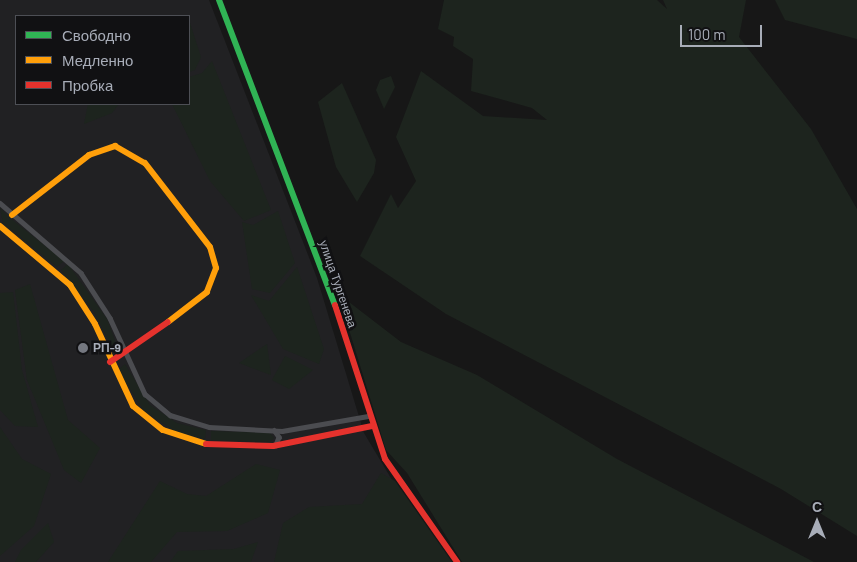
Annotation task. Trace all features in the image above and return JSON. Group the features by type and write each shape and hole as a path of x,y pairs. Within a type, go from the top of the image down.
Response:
{"street":[{"name":"улица Тургенева","path":"219,0 326,279 368,416 385,459 457,562"},
{"path":"12,215 99,150 127,149 145,163 210,247 215,274 202,297 126,355 110,362"},
{"path":"0,203 81,273 104,306 145,394 179,420 209,427 297,431 368,416"},
{"path":"0,226 70,285 95,324 110,362 133,406 163,430 207,444 274,446 372,426"},
{"path":"273,430 279,437 274,446"}],"shaded area":[{"path":"0,0 209,0 317,278 364,433 441,562 0,562"},
{"path":"444,0 657,0 667,9 663,0 746,0 739,37 811,129 857,209 857,536 781,489 446,314 360,256 391,194 398,208 416,181 396,137 421,71 483,116 547,120 532,108 471,91 473,59 453,46 454,37 438,29"},
{"path":"775,0 857,0 857,39 785,20"},
{"path":"190,23 201,57 195,70 190,72"},
{"path":"212,61 271,210 244,221 210,181 172,105 190,105 190,77 202,73"},
{"path":"391,76 395,87 384,109 376,90 380,80"},
{"path":"342,83 376,160 374,173 357,202 336,167 318,102"},
{"path":"88,105 118,105 112,113 84,124"},
{"path":"0,208 64,261 57,267 3,223"},
{"path":"278,211 295,263 270,293 252,289 242,222 253,225"},
{"path":"68,264 107,319 120,354 114,352 94,312 61,270"},
{"path":"297,267 324,349 319,364 283,349 251,295 269,301"},
{"path":"30,284 68,420 100,448 81,483 64,470 27,380 15,290"},
{"path":"13,292 22,370 38,427 15,426 0,410 0,293"},
{"path":"349,302 401,342 477,375 617,459 814,562 462,562 407,473 386,450 343,310"},
{"path":"267,344 271,375 239,363"},
{"path":"285,356 313,370 289,389 272,380"},
{"path":"125,364 150,405 177,423 206,430 205,439 176,432 144,411 118,370"},
{"path":"0,427 22,459 51,474 34,526 0,556"},
{"path":"211,431 270,433 274,438 270,442 211,440"},
{"path":"256,464 280,470 268,513 227,531 177,532 151,562 108,562 160,481 187,494 206,496"},
{"path":"381,473 395,481 452,562 274,562 283,523 309,507 362,504"},
{"path":"48,523 54,542 36,562 15,562 21,550"},
{"path":"258,542 251,562 170,562 178,551 234,549"}],"traffic: fast":[{"path":"219,0 335,305"}],"traffic: slow":[{"path":"12,215 89,155 115,146 145,163 210,247 216,268 207,292 168,322"},
{"path":"0,226 70,285 95,324 133,406 163,430 206,444"}],"traffic: jam":[{"path":"335,305 385,459 457,562"},
{"path":"110,362 168,322"},
{"path":"206,444 273,446 372,426"}],"place":[{"name":"РП-9","path":"83,348"}]}
